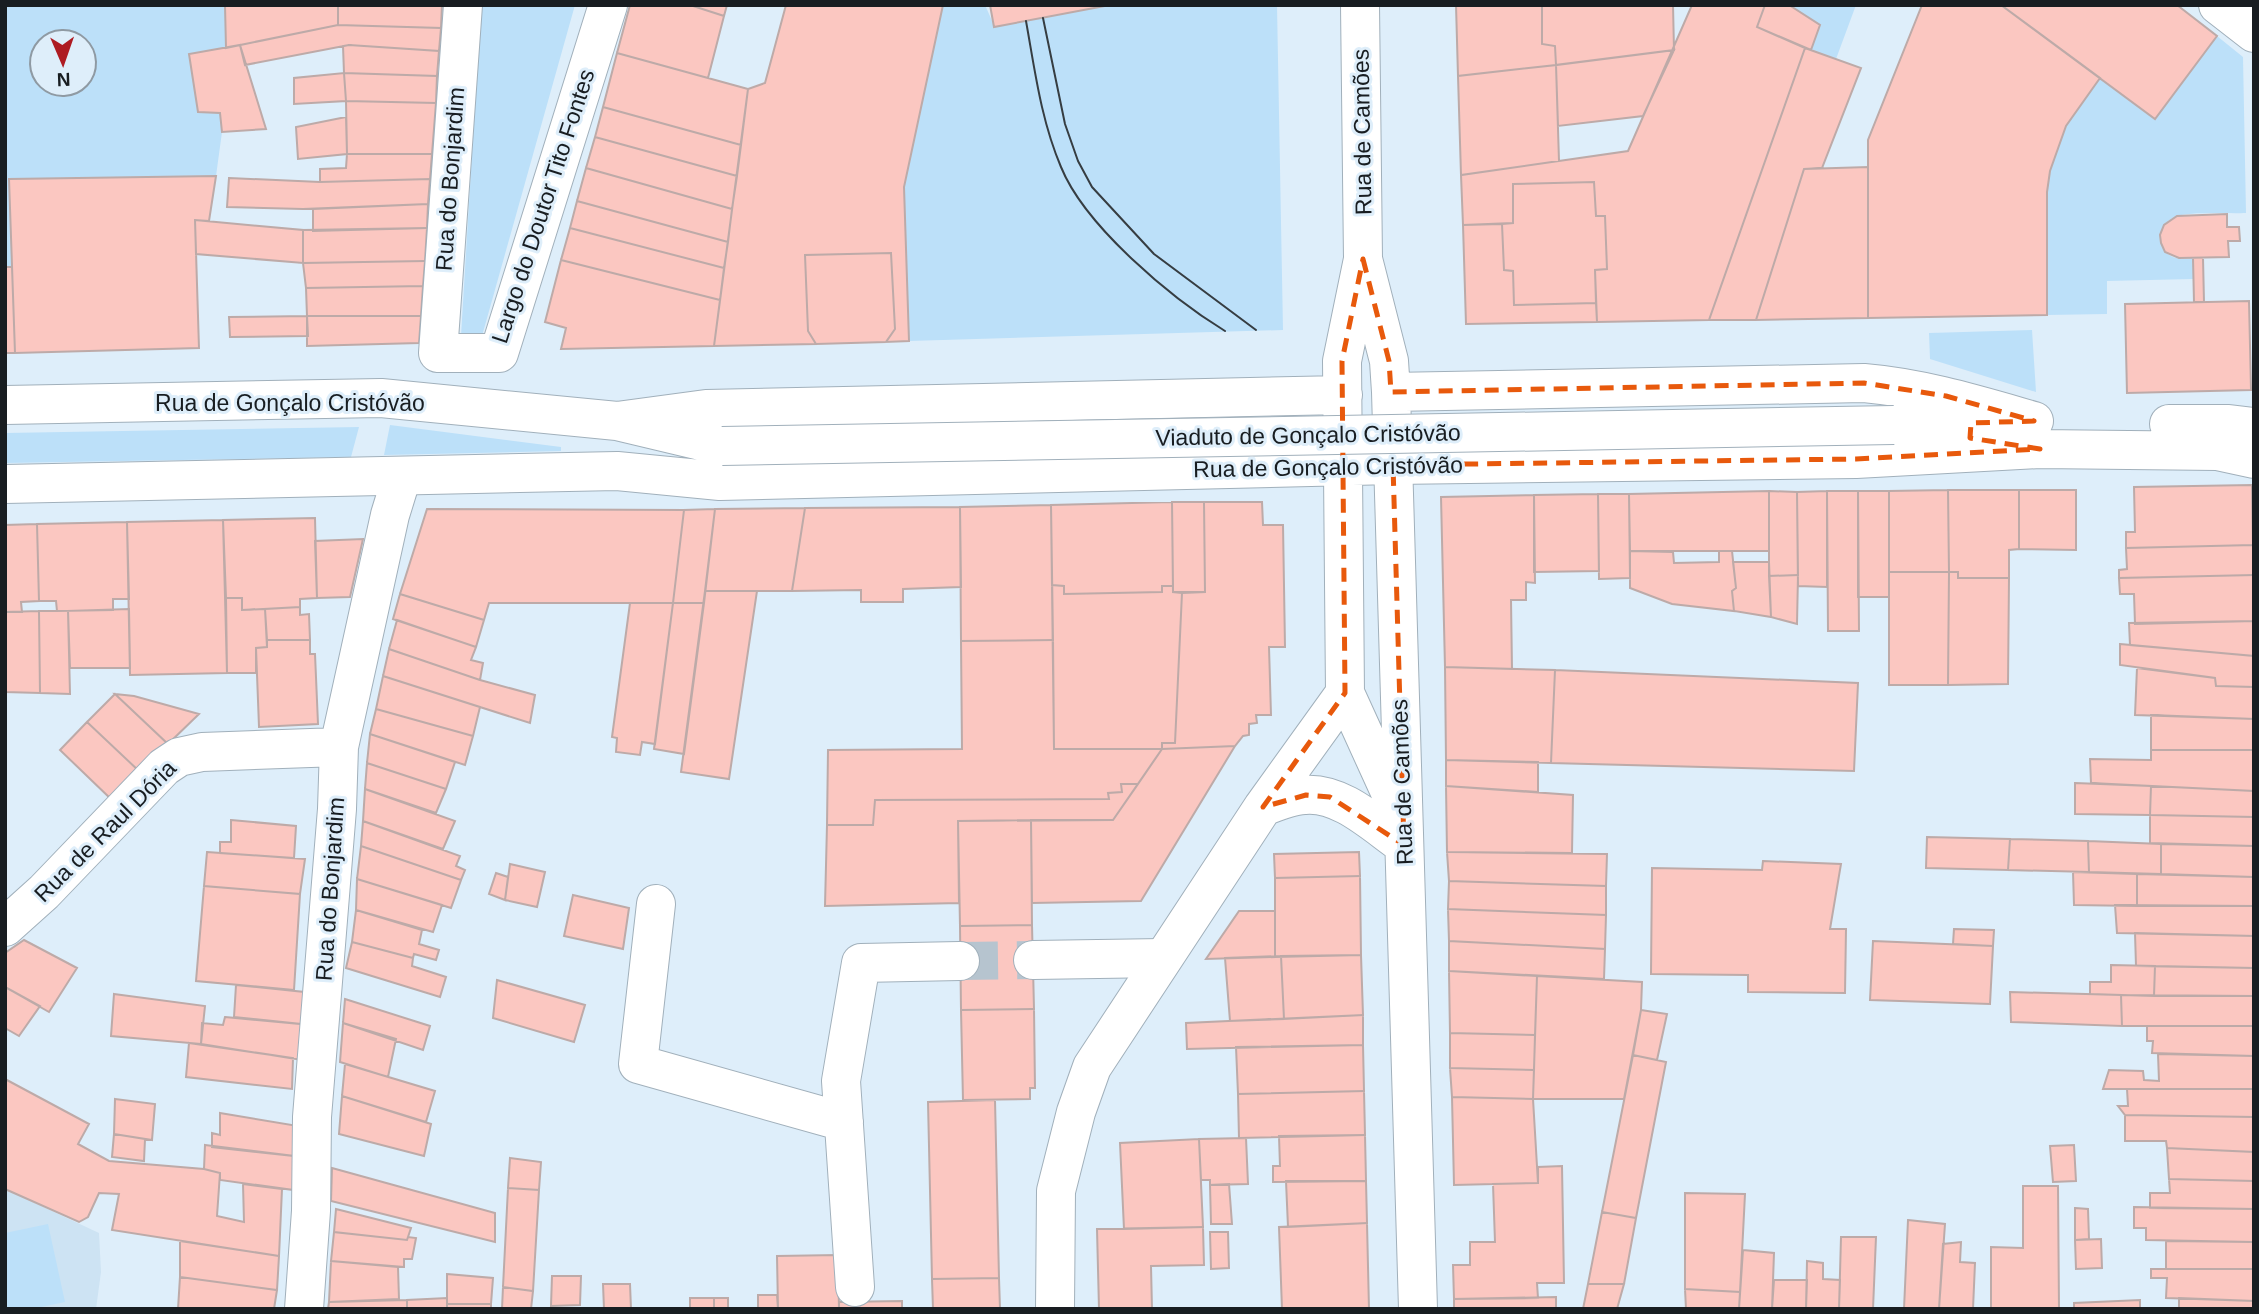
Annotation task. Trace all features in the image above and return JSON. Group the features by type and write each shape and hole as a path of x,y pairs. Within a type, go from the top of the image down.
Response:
{"main road":[{"name":"Rua do Bonjardim","path":"438,353 463,5"},
{"name":"Largo do Doutor Tito Fontes","path":"438,353 499,353 608,5"},
{"name":"Rua de Camões","path":"1345,693 1342,361 1363,259 1360,5"},
{"path":"2218,5 2254,33"},
{"name":"Rua de Camões","path":"1363,259 1389,361 1391,393 1418,1309"},
{"name":"Rua de Gonçalo Cristóvão","path":"1391,393 1864,383 1894,385 1946,396 2037,435"},
{"path":"1558,463 1539,452 1527,439 1527,416 1542,398 1560,388"},
{"name":"Rua de Gonçalo Cristóvão","path":"617,421 706,409 1343,395"},
{"name":"Rua de Gonçalo Cristóvão","path":"5,405 381,398 617,421 722,446"},
{"path":"1181,399 1198,410 1206,424 1207,444 1198,459 1184,470"},
{"name":"Rua de Gonçalo Cristóvão","path":"5,484 617,471 720,481 1393,465 1856,459 2037,435 2229,424 2254,427"},
{"name":"Rua de Gonçalo Cristóvão","path":"1894,425 2217,451 2254,460"},
{"name":"Viaduto de Gonçalo Cristóvão","path":"722,446 1894,425"},
{"name":"Rua de Gonçalo Cristóvão","path":"617,471 722,446"},
{"name":"Rua do Bonjardim","path":"304,1309 312,1211 312,1117 337,809 339,747 390,515 402,476"},
{"path":"1345,693 1404,833"},
{"path":"1055,1309 1056,1191 1076,1112 1092,1067 1263,807 1345,693"},
{"name":"Rua de Raul Dória","path":"5,927 44,892 164,767 178,757 202,752 339,747"},
{"path":"1263,807 1306,794 1330,797 1404,833"},
{"path":"656,904 638,1064 844,1122"},
{"path":"1033,960 1163,958"},
{"path":"855,1287 841,1081 861,963 960,961"}],"highlighted area":[{"path":"1363,259 1389,361 1391,392 1864,383 1946,396 2034,421 1971,423 1970,438 2040,449 1856,459 1393,465 1404,845 1330,797 1306,795 1263,807 1345,693 1342,361"}],"shaded area":[{"path":"5,5 225,5 226,48 189,55 198,112 220,113 222,132 216,176 9,179 12,267 5,267"},
{"path":"481,5 575,5 482,336 461,336"},
{"path":"943,5 985,5 993,23 990,5 1277,5 1283,330 909,341 904,187"},
{"path":"1789,5 1856,5 1836,59 1811,50 1820,25"},
{"path":"2217,36 2243,57 2246,213 2190,214 2175,217 2165,224 2161,236 2162,247 2174,257 2193,258 2193,279 2107,281 2107,314 2047,315 2047,195 2056,149 2065,127 2100,78 2155,119"},
{"path":"2032,330 2036,392 1930,359 1929,333"},
{"path":"390,425 561,447 561,451 384,455"},
{"path":"359,427 351,457 5,463 5,433"},
{"path":"5,1189 99,1233 101,1272 96,1309 5,1309"},
{"path":"48,1224 65,1302 32,1309 5,1309 5,1233"}],"building":[{"path":"225,5 338,5 338,25 226,48"},
{"path":"338,5 442,5 441,28 338,25"},
{"path":"630,5 690,5 724,16 708,78 617,53"},
{"path":"690,5 727,5 724,16"},
{"path":"786,5 943,5 904,187 909,341 886,342 895,329 891,253 805,255 808,331 816,344 714,346 748,89 765,83"},
{"path":"990,5 1110,5 994,27"},
{"path":"1456,5 1542,5 1542,44 1555,46 1556,65 1458,76"},
{"path":"1542,5 1673,5 1674,50 1556,65 1555,46 1542,44"},
{"path":"1692,5 1765,5 1757,27 1805,48 1709,320 1597,322 1595,270 1607,269 1605,216 1596,216 1594,182 1513,184 1513,223 1463,225 1461,175 1628,151"},
{"path":"1765,5 1789,5 1820,25 1811,50 1757,27"},
{"path":"1922,5 2001,5 2100,78 2066,126 2050,171 2047,192 2047,315 1868,318 1868,140"},
{"path":"2001,5 2177,5 2217,36 2155,119"},
{"path":"338,25 441,28 439,51 349,45 245,65 240,45"},
{"path":"240,45 266,129 222,132 220,113 198,112 189,54"},
{"path":"343,46 439,51 437,76 344,73"},
{"path":"1805,48 1861,68 1822,168 1804,169 1756,320 1709,320"},
{"path":"1674,50 1643,116 1558,126 1556,65"},
{"path":"617,53 748,89 741,145 603,107"},
{"path":"1556,65 1559,161 1461,175 1458,76"},
{"path":"344,73 437,76 436,103 346,101"},
{"path":"344,73 346,101 294,104 294,78"},
{"path":"346,101 436,103 432,154 347,154"},
{"path":"603,107 741,145 737,176 595,137"},
{"path":"346,117 347,154 298,159 296,127"},
{"path":"595,137 737,176 732,209 586,168"},
{"path":"347,154 432,154 430,179 320,182 320,169 346,168"},
{"path":"1868,167 1868,318 1756,320 1804,169"},
{"path":"586,168 732,209 728,242 577,201"},
{"path":"216,176 209,221 195,220 199,348 15,353 9,179"},
{"path":"229,178 320,182 430,179 428,204 303,209 227,207"},
{"path":"1594,182 1596,216 1605,216 1607,269 1595,270 1596,303 1514,305 1513,271 1504,270 1502,224 1513,223 1513,184"},
{"path":"577,201 728,242 724,268 570,228"},
{"path":"428,204 427,228 313,231 313,209"},
{"path":"2227,214 2227,227 2239,227 2240,241 2228,241 2229,257 2179,258 2165,252 2160,235 2164,225 2177,216"},
{"path":"195,220 303,230 303,263 196,254"},
{"path":"1502,224 1504,270 1513,271 1514,305 1596,303 1597,322 1466,324 1463,225"},
{"path":"427,228 425,261 303,263 303,230"},
{"path":"570,228 724,268 720,300 561,260"},
{"path":"891,253 895,329 886,342 816,344 808,331 805,255"},
{"path":"2193,258 2203,258 2204,302 2194,302"},
{"path":"561,260 720,300 714,346 561,349 566,328 545,322"},
{"path":"425,261 423,286 306,288 303,263"},
{"path":"5,267 12,267 15,353 5,353"},
{"path":"423,286 421,316 307,316 306,288"},
{"path":"2249,301 2251,390 2127,393 2125,304"},
{"path":"307,316 421,316 419,343 307,346"},
{"path":"307,316 308,336 230,337 229,317"},
{"path":"2252,485 2253,545 2126,548 2126,532 2135,532 2134,487"},
{"path":"1948,490 2019,490 2019,549 2009,550 2009,578 1958,578 1958,572 1949,572"},
{"path":"1948,490 1949,572 1889,572 1889,491"},
{"path":"2019,490 2076,490 2076,550 2019,549"},
{"path":"1769,491 1797,492 1798,575 1769,576"},
{"path":"1769,491 1769,551 1630,551 1629,494"},
{"path":"1827,491 1858,491 1859,631 1828,631"},
{"path":"1827,491 1827,587 1798,586 1797,492"},
{"path":"1858,491 1889,491 1889,597 1858,597"},
{"path":"1598,494 1599,571 1534,572 1534,495"},
{"path":"1598,494 1629,494 1630,578 1599,579"},
{"path":"1534,495 1535,583 1526,582 1526,600 1511,600 1512,669 1445,667 1441,497"},
{"path":"1172,502 1173,586 1162,586 1162,592 1064,594 1064,586 1052,585 1051,505"},
{"path":"1172,502 1204,502 1205,592 1173,592"},
{"path":"1204,502 1262,502 1263,525 1283,525 1285,647 1269,647 1271,715 1256,715 1257,723 1249,724 1249,735 1243,736 1235,746 1162,749 1162,743 1175,743 1182,593 1205,592"},
{"path":"1051,505 1053,640 961,641 960,507"},
{"path":"960,507 961,587 903,589 903,602 861,602 861,590 792,591 805,508"},
{"path":"805,508 792,591 705,591 715,509"},
{"path":"427,509 684,510 673,603 489,603 484,620 400,594"},
{"path":"715,509 704,603 673,603 684,510"},
{"path":"315,518 317,598 300,599 300,607 242,610 242,598 226,598 223,520"},
{"path":"223,520 227,673 130,675 127,522"},
{"path":"127,522 129,599 113,599 113,610 57,611 56,601 39,601 37,524"},
{"path":"37,524 39,601 21,602 22,612 5,612 5,525"},
{"path":"363,539 350,597 317,598 315,541"},
{"path":"2253,545 2254,575 2119,578 2119,570 2127,569 2126,548"},
{"path":"1630,551 1673,552 1674,563 1719,562 1719,551 1732,551 1736,588 1732,591 1734,611 1672,604 1630,588"},
{"path":"1733,562 1769,562 1771,617 1734,611 1732,591 1736,588"},
{"path":"1889,572 1949,572 1948,685 1889,685"},
{"path":"1949,572 1958,572 1958,578 2009,578 2008,684 1948,685"},
{"path":"1798,575 1797,624 1771,617 1769,576"},
{"path":"2254,575 2254,621 2135,624 2134,594 2120,594 2119,578"},
{"path":"1052,585 1064,586 1064,594 1162,592 1162,586 1173,586 1173,592 1182,593 1175,743 1162,743 1162,749 1054,749"},
{"path":"705,591 757,591 729,779 681,772"},
{"path":"400,594 484,620 476,647 393,619"},
{"path":"226,598 242,598 242,610 265,609 267,647 256,648 256,673 227,673"},
{"path":"630,603 673,603 655,744 642,742 640,755 616,752 617,738 612,737"},
{"path":"673,603 704,603 684,754 654,749"},
{"path":"300,607 300,615 309,614 310,640 267,640 265,609"},
{"path":"129,609 130,668 70,668 68,611"},
{"path":"39,611 68,611 70,694 40,693"},
{"path":"39,611 40,693 5,692 5,612"},
{"path":"397,620 476,647 471,660 483,663 480,680 389,649"},
{"path":"2254,621 2254,656 2130,645 2129,623"},
{"path":"267,640 310,640 310,654 315,654 318,724 259,727 256,648 267,647"},
{"path":"1053,640 1054,749 1162,749 1138,784 1121,784 1122,792 1108,793 1109,799 875,800 873,825 827,825 828,750 962,749 961,641"},
{"path":"2120,644 2254,656 2254,687 2216,686 2215,678 2120,665"},
{"path":"389,649 480,680 535,695 530,723 383,676"},
{"path":"1445,667 1555,670 1551,763 1446,760"},
{"path":"2137,668 2215,678 2216,686 2254,687 2254,719 2135,715"},
{"path":"1555,670 1858,683 1854,771 1551,763"},
{"path":"383,676 480,707 473,736 376,709"},
{"path":"115,694 168,744 140,772 87,722"},
{"path":"115,694 134,696 199,714 168,744"},
{"path":"376,709 473,736 465,765 370,734"},
{"path":"2151,715 2254,719 2254,750 2151,750"},
{"path":"87,722 140,772 112,800 60,750"},
{"path":"370,734 455,762 446,789 367,763"},
{"path":"1235,746 1141,901 1032,903 1031,820 1113,820 1162,749"},
{"path":"2151,750 2254,750 2254,791 2091,783 2090,759 2151,760"},
{"path":"1446,760 1538,762 1538,792 1446,786"},
{"path":"367,763 446,789 436,813 365,789"},
{"path":"2075,783 2151,786 2150,815 2075,814"},
{"path":"1121,784 1138,784 1113,820 958,821 959,903 825,906 827,825 873,825 875,800 1109,799 1108,793 1122,792"},
{"path":"1446,786 1573,795 1572,853 1447,852"},
{"path":"2151,786 2254,791 2254,817 2150,815"},
{"path":"365,789 455,821 443,849 363,821"},
{"path":"2150,815 2254,817 2254,846 2150,843"},
{"path":"231,820 296,826 294,858 220,853 220,842 231,842"},
{"path":"1031,820 1032,925 960,926 958,821"},
{"path":"363,821 460,856 456,866 465,870 461,880 361,846"},
{"path":"1927,837 2010,839 2008,870 1926,868"},
{"path":"2010,839 2088,841 2089,872 2008,870"},
{"path":"2088,841 2161,844 2161,874 2089,872"},
{"path":"2161,844 2254,846 2254,877 2161,874"},
{"path":"361,846 461,880 451,908 357,879"},
{"path":"207,852 305,859 300,894 204,886"},
{"path":"1359,852 1360,876 1275,878 1274,854"},
{"path":"1447,852 1607,854 1606,886 1449,881"},
{"path":"1763,861 1841,864 1830,929 1846,929 1845,993 1748,992 1748,975 1651,974 1652,868 1762,870"},
{"path":"510,864 545,872 537,907 505,900"},
{"path":"2073,872 2137,874 2137,906 2074,905"},
{"path":"496,873 508,877 505,900 489,894"},
{"path":"2137,874 2254,877 2254,906 2137,906"},
{"path":"1360,876 1361,955 1275,957 1275,878"},
{"path":"357,879 442,905 433,932 356,910"},
{"path":"1449,881 1606,886 1606,915 1448,909"},
{"path":"204,886 300,894 294,990 196,981"},
{"path":"573,895 629,908 623,949 564,936"},
{"path":"2115,905 2254,906 2254,936 2117,933"},
{"path":"1448,909 1606,915 1605,949 1449,941"},
{"path":"356,910 422,930 419,944 439,950 436,960 414,954 413,958 352,942"},
{"path":"1239,911 1275,911 1275,957 1206,959"},
{"path":"1032,925 1034,1009 961,1010 960,926"},
{"path":"1954,929 1994,930 1993,946 1953,944"},
{"path":"2135,933 2254,936 2254,968 2136,966"},
{"path":"24,940 77,968 49,1012 5,987 5,953"},
{"path":"1449,941 1605,949 1604,979 1449,971"},
{"path":"1873,941 1993,946 1990,1004 1870,1000"},
{"path":"352,942 413,958 412,966 446,977 440,997 346,968"},
{"path":"1361,955 1363,1015 1284,1019 1281,956"},
{"path":"1281,956 1284,1019 1230,1021 1225,958"},
{"path":"2111,965 2155,966 2154,996 2090,994 2090,982 2111,982"},
{"path":"2155,966 2254,968 2254,996 2154,996"},
{"path":"1449,971 1537,976 1535,1035 1450,1033"},
{"path":"1537,976 1642,982 1641,1010 1624,1099 1533,1099"},
{"path":"497,980 585,1005 574,1042 493,1018"},
{"path":"236,985 314,993 311,1025 234,1017"},
{"path":"5,987 40,1006 19,1036 5,1028"},
{"path":"2010,992 2121,995 2122,1026 2011,1022"},
{"path":"114,994 205,1006 201,1044 111,1036"},
{"path":"2121,995 2254,996 2254,1026 2122,1026"},
{"path":"345,999 430,1026 423,1050 343,1023"},
{"path":"1034,1009 1035,1088 1030,1088 1030,1099 963,1100 961,1010"},
{"path":"1641,1010 1667,1014 1657,1060 1633,1055"},
{"path":"1363,1015 1363,1045 1187,1049 1186,1023"},
{"path":"225,1017 311,1025 309,1061 201,1044 202,1023 223,1025"},
{"path":"343,1023 396,1039 388,1077 340,1062"},
{"path":"2147,1026 2254,1026 2254,1056 2152,1053 2153,1041 2147,1041"},
{"path":"1450,1033 1535,1035 1534,1070 1450,1068"},
{"path":"189,1043 293,1058 292,1089 186,1077"},
{"path":"1363,1045 1364,1091 1238,1094 1236,1047"},
{"path":"2158,1054 2254,1056 2254,1089 2103,1089 2109,1070 2143,1071 2144,1080 2159,1081"},
{"path":"1633,1055 1666,1062 1636,1218 1602,1212"},
{"path":"345,1064 435,1091 426,1122 342,1096"},
{"path":"1450,1068 1534,1070 1533,1099 1452,1097"},
{"path":"5,1079 89,1124 78,1144 109,1161 204,1169 220,1173 217,1216 244,1222 243,1184 282,1189 279,1256 112,1230 119,1194 99,1193 88,1217 79,1222 5,1189"},
{"path":"2127,1089 2254,1089 2254,1117 2125,1115 2118,1106 2128,1106"},
{"path":"1364,1091 1365,1135 1239,1138 1238,1094"},
{"path":"342,1096 431,1124 424,1156 339,1134"},
{"path":"1452,1097 1533,1099 1538,1183 1454,1185"},
{"path":"115,1099 155,1104 152,1140 114,1134"},
{"path":"995,1100 999,1278 932,1279 928,1102"},
{"path":"220,1113 304,1127 302,1157 212,1147 212,1133 220,1135"},
{"path":"2125,1115 2254,1117 2254,1152 2167,1148 2166,1141 2125,1141"},
{"path":"114,1134 145,1139 144,1161 112,1157"},
{"path":"1365,1135 1366,1181 1273,1182 1273,1166 1280,1166 1279,1136"},
{"path":"1246,1138 1248,1184 1210,1185 1210,1180 1201,1180 1199,1139"},
{"path":"1199,1139 1203,1227 1124,1229 1120,1143"},
{"path":"205,1145 302,1157 301,1191 220,1180 220,1173 204,1169"},
{"path":"2074,1145 2076,1181 2053,1182 2050,1146"},
{"path":"2167,1148 2254,1152 2254,1181 2169,1179"},
{"path":"510,1158 541,1162 539,1190 508,1188"},
{"path":"1562,1166 1564,1283 1537,1283 1538,1298 1454,1299 1453,1265 1470,1265 1470,1242 1495,1242 1493,1184 1538,1183 1538,1167"},
{"path":"332,1168 495,1213 495,1242 331,1201"},
{"path":"2169,1179 2254,1181 2254,1209 2150,1208 2150,1193 2170,1193"},
{"path":"1286,1181 1366,1181 1367,1223 1288,1227"},
{"path":"1229,1184 1232,1224 1211,1224 1210,1185"},
{"path":"2023,1186 2058,1186 2059,1309 1991,1309 1991,1247 2023,1248"},
{"path":"508,1188 539,1190 533,1291 503,1287"},
{"path":"1685,1193 1745,1194 1740,1292 1685,1289"},
{"path":"2134,1207 2254,1209 2254,1242 2146,1240 2146,1228 2134,1228"},
{"path":"2075,1208 2088,1209 2089,1239 2075,1240"},
{"path":"336,1209 411,1228 407,1240 334,1232"},
{"path":"1602,1212 1636,1218 1624,1284 1588,1284"},
{"path":"1908,1220 1945,1224 1939,1309 1904,1309"},
{"path":"1367,1223 1369,1309 1282,1309 1279,1227"},
{"path":"1203,1227 1204,1265 1151,1266 1152,1309 1099,1309 1097,1229"},
{"path":"334,1232 407,1240 408,1237 416,1238 412,1259 404,1259 404,1267 331,1261"},
{"path":"1210,1232 1228,1232 1229,1268 1211,1269"},
{"path":"1841,1237 1876,1237 1873,1309 1839,1309"},
{"path":"2101,1239 2102,1268 2076,1269 2075,1240"},
{"path":"180,1241 279,1256 277,1290 180,1277"},
{"path":"2166,1241 2254,1242 2254,1269 2166,1269"},
{"path":"1961,1242 1960,1262 1975,1263 1973,1309 1939,1309 1943,1244"},
{"path":"1743,1250 1774,1253 1772,1309 1739,1309"},
{"path":"838,1255 839,1309 778,1309 777,1256"},
{"path":"331,1261 398,1267 399,1299 329,1302"},
{"path":"1807,1261 1823,1263 1823,1279 1840,1280 1839,1309 1806,1309"},
{"path":"2151,1269 2254,1269 2254,1301 2166,1298 2167,1278 2151,1278"},
{"path":"447,1274 493,1278 491,1304 447,1304"},
{"path":"552,1276 581,1276 580,1305 551,1306"},
{"path":"180,1277 277,1290 274,1309 178,1309"},
{"path":"999,1278 1000,1309 933,1309 932,1279"},
{"path":"1774,1280 1807,1280 1806,1309 1772,1309"},
{"path":"603,1284 630,1284 631,1309 604,1309"},
{"path":"1588,1284 1624,1284 1617,1309 1583,1309"},
{"path":"503,1287 533,1291 531,1309 502,1309"},
{"path":"1685,1289 1740,1292 1739,1309 1686,1309"},
{"path":"758,1295 777,1295 778,1309 758,1309"},
{"path":"1556,1297 1556,1309 1454,1309 1454,1299"},
{"path":"447,1298 447,1309 407,1309 407,1300"},
{"path":"690,1298 714,1298 714,1309 690,1309"},
{"path":"714,1298 728,1298 728,1309 714,1309"},
{"path":"2179,1298 2254,1301 2254,1309 2179,1309"},
{"path":"407,1300 407,1309 328,1309 329,1302"},
{"path":"2140,1300 2140,1309 2074,1309 2074,1303"},
{"path":"902,1301 902,1309 839,1309 839,1302"},
{"path":"447,1304 491,1304 491,1309 447,1309"}],"tunnel":[{"path":"960,961 1033,960"}],"tram line":[{"path":"1043,18 1065,124 1078,161 1092,187 1154,254 1256,330"},
{"path":"1026,21 1048,131 1073,190 1089,213 1132,259 1180,300 1225,331"}]}
